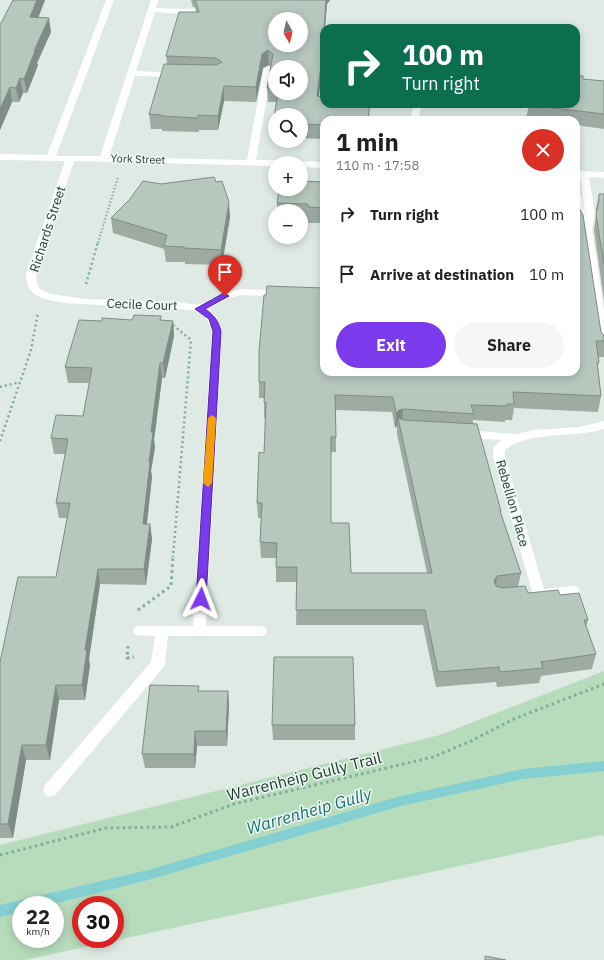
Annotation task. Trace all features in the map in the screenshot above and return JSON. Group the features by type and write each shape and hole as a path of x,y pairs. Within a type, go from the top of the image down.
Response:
{"street":[{"path":"51,158 110,0"},
{"path":"104,158 156,0"},
{"path":"152,10 186,11 220,8"},
{"path":"251,162 268,68"},
{"path":"132,73 186,75"},
{"name":"York Street","path":"0,157 104,158 268,163"},
{"name":"Richards Street","path":"43,295 36,291 33,287 31,274 71,158"},
{"path":"308,164 320,165"},
{"path":"587,230 590,215 580,174 604,175"},
{"path":"580,216 587,230 604,347"},
{"path":"199,309 225,296 242,292 294,294"},
{"name":"Cecile Court","path":"43,295 81,302 179,306 199,309 212,317 215,322 217,331 199,631"},
{"name":"Rebellion Place","path":"538,594 499,457 499,448 507,440 517,437 587,430 604,425"},
{"path":"456,433 517,437"},
{"path":"523,595 573,591"},
{"path":"140,631 260,631"},
{"path":"50,790 158,664 162,631"}],"path":[{"path":"81,302 118,177"},
{"path":"0,441 31,350 43,295"},
{"path":"137,611 171,586 191,340 172,325"},
{"path":"0,387 20,382"},
{"path":"129,643 127,658 159,657"},
{"name":"Warrenheip Gully Trail","path":"0,854 106,828 171,828 234,804 434,757 471,741 514,719 568,696 604,684"}],"green space":[{"path":"604,671 604,837 602,835 124,939 124,896 72,896 72,948 80,948 25,960 0,960 0,845 440,735"}],"building":[{"path":"13,0 37,0 30,17 49,18 34,51 24,79 20,78 16,88 10,87 0,109 0,25"},
{"path":"195,0 326,0 324,24 320,24 320,73 317,96 320,96 320,108 370,108 368,116 320,116 320,125 308,124 308,108 276,108 277,100 308,100 308,60 272,60 273,54 270,52 308,52 308,12 268,12 268,50 262,54 256,87 224,86 218,116 198,115 198,118 149,114 164,64 216,65 222,62 216,58 166,56 179,12 199,12"},
{"path":"580,76 583,76 583,79 604,81 604,114 553,108 580,108"},
{"path":"214,177 216,182 222,181 229,202 221,250 164,246 167,235 111,218 130,199 143,181 161,184"},
{"path":"308,181 320,182 320,208 308,207 308,204 277,203 278,196 308,196"},
{"path":"599,194 604,194 604,264 596,215"},
{"path":"580,210 583,215 601,332 604,335 604,341 596,341 601,396 513,392 514,404 507,404 507,406 471,405 474,414 403,409 396,413 393,397 335,395 336,437 331,437 331,523 349,523 351,573 432,573 398,418 403,420 477,424 500,511 521,573 497,576 494,581 496,586 503,588 525,586 528,593 558,590 560,595 579,593 588,620 584,620 596,654 541,662 543,668 500,672 499,667 438,672 425,610 296,610 297,567 276,567 277,543 260,542 262,503 257,503 259,452 264,453 266,402 264,402 265,382 259,382 259,352 264,295 266,295 267,286 320,288 320,376 580,376"},
{"path":"134,315 161,316 160,320 173,321 163,363 160,363 151,432 153,432 143,524 150,524 144,569 98,569 85,650 87,650 82,685 56,685 46,745 22,745 8,824 0,824 0,662 18,577 56,577 70,503 56,503 68,439 51,438 56,415 83,416 92,368 65,367 79,320 102,321 102,318 132,320"},
{"path":"274,657 353,657 355,725 272,725"},
{"path":"150,685 199,686 198,691 228,691 226,731 195,731 194,754 142,754"},
{"path":"485,956 506,960 485,960"}],"waterway":[{"name":"Warrenheip Gully","path":"63,896 148,875 401,801 523,774 604,766"},
{"name":"Warrenheip Gully","path":"0,911 12,908"}],"slow traffic":[{"path":"208,483 212,418"}],"route":[{"path":"201,599 217,331 212,317 199,309 225,296"}]}
